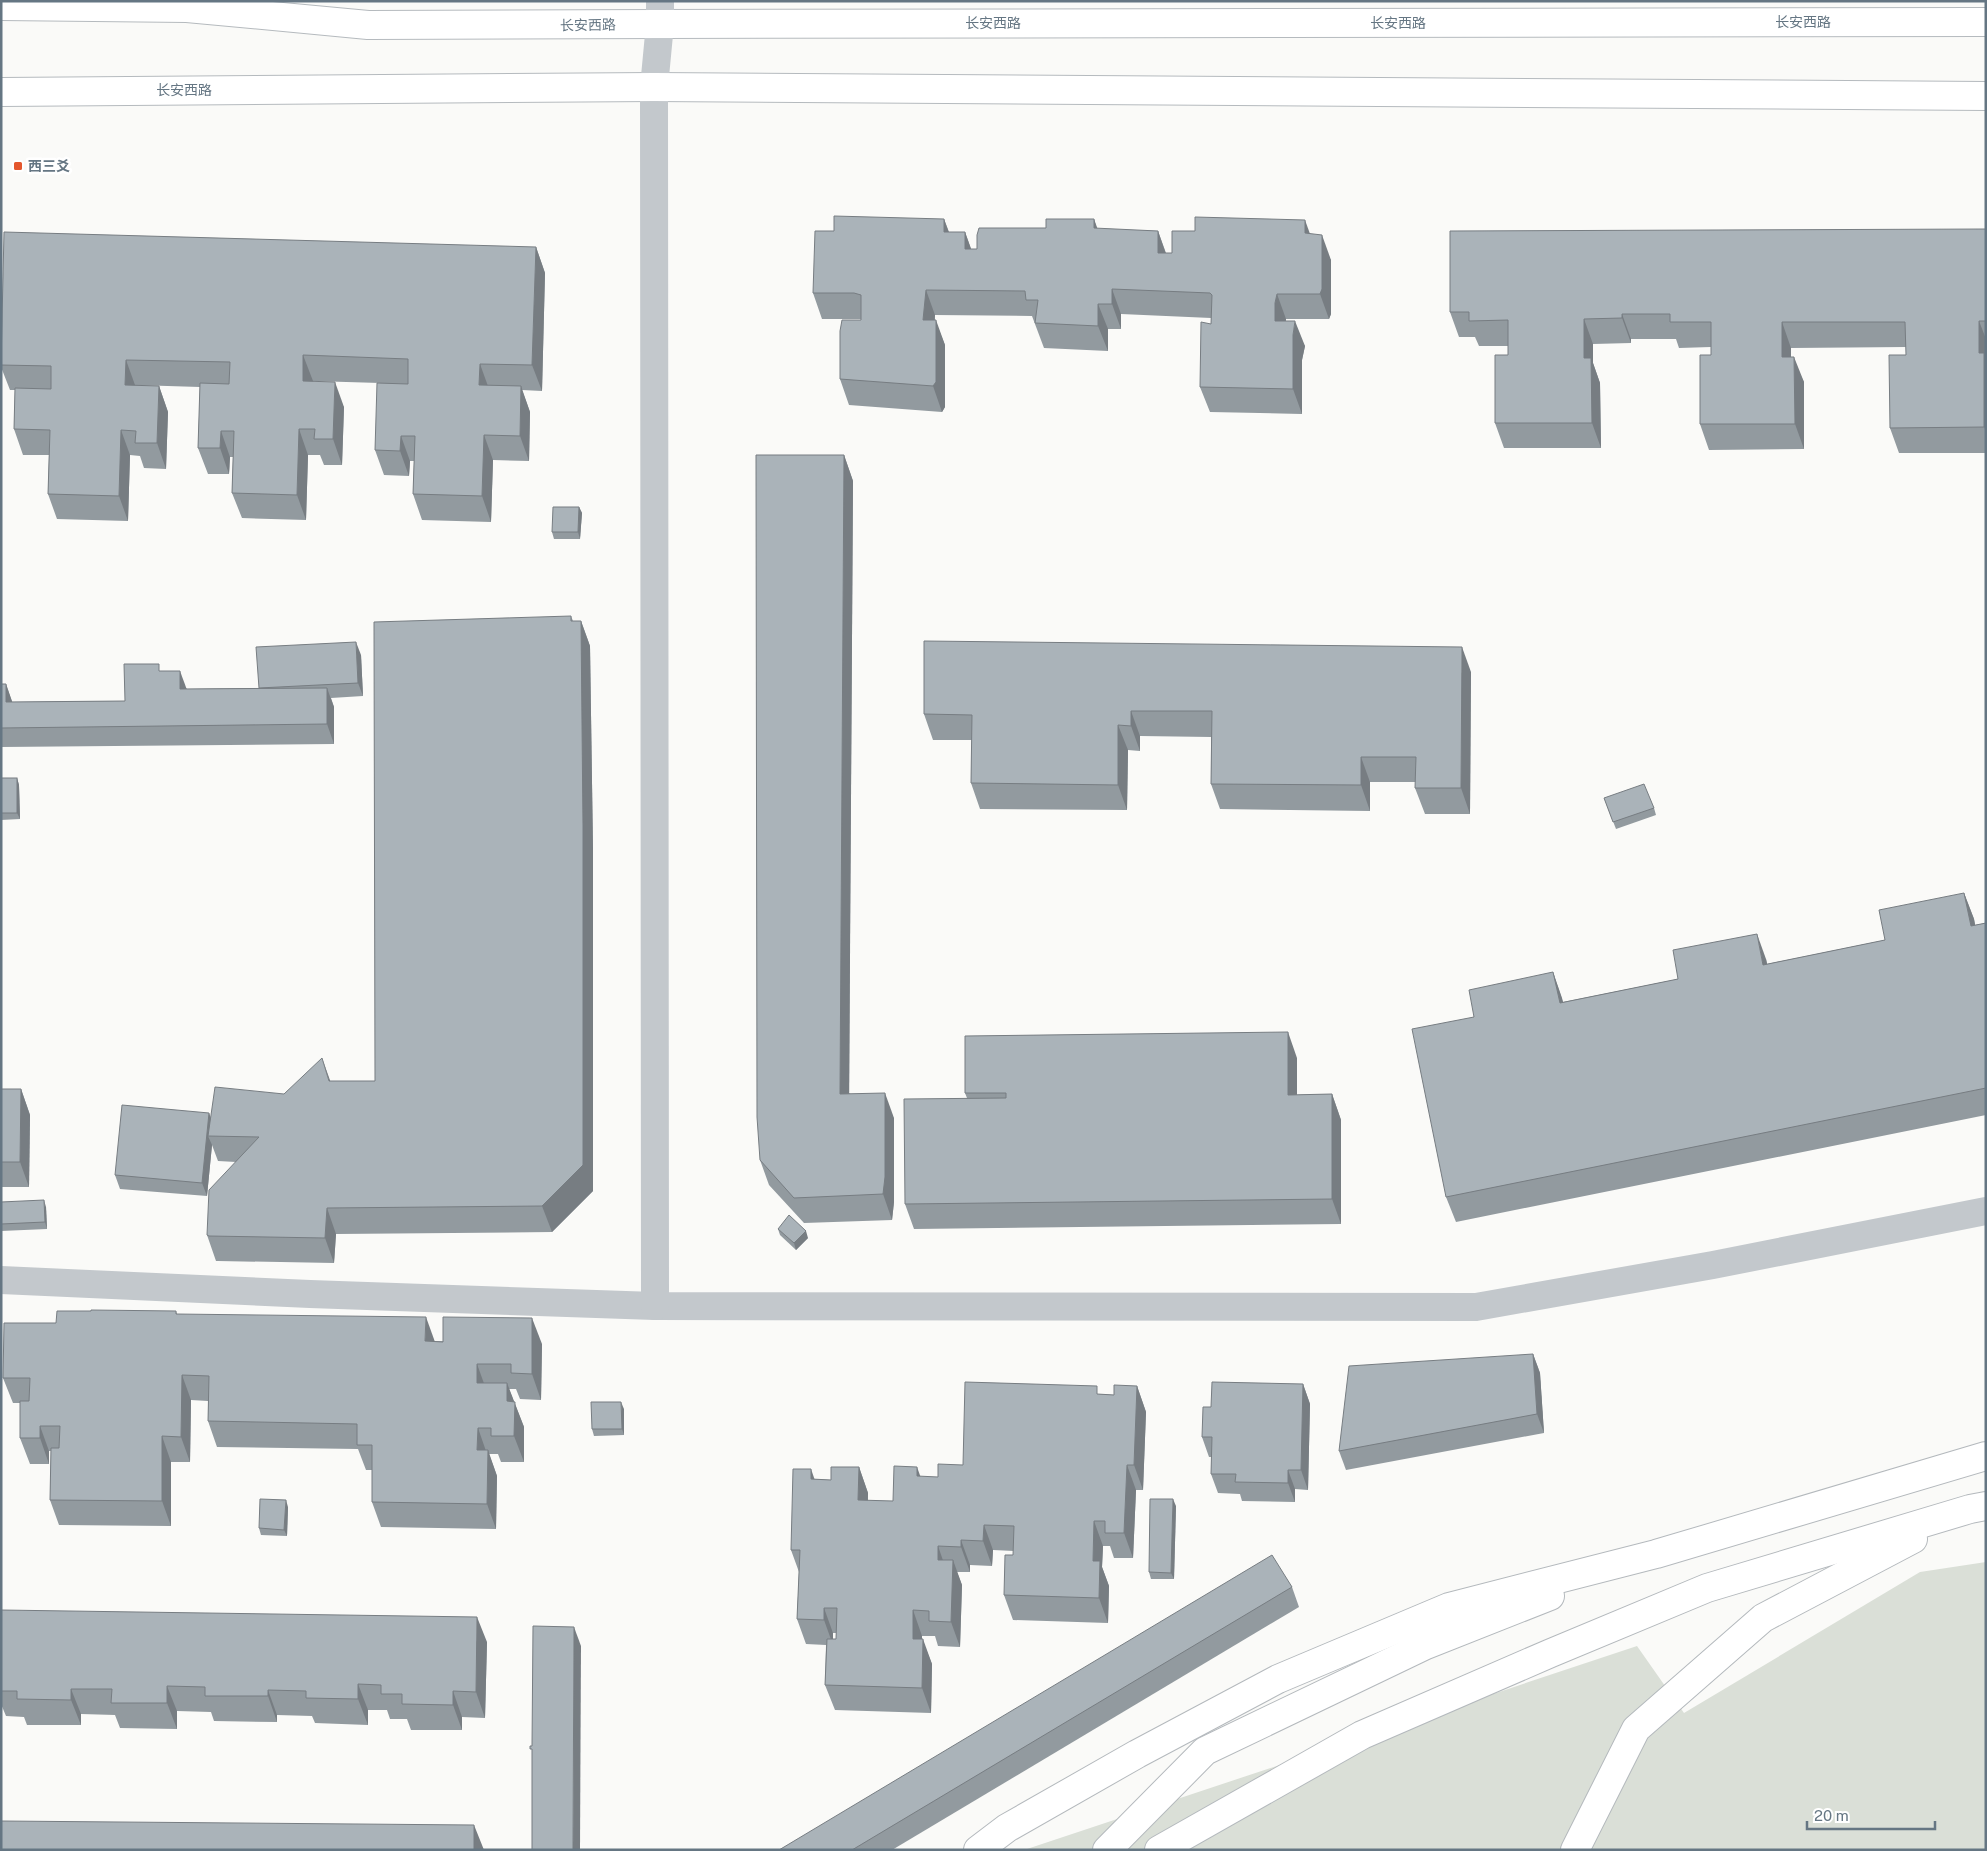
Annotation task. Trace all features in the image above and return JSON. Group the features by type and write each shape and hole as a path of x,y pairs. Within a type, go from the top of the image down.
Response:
{"main road":[{"name":"长安西路","path":"1,6 187,8 368,25 660,13 1986,22"},
{"name":"长安西路","path":"1,92 654,87 1986,96"},
{"path":"978,1850 1016,1823 1137,1754 1278,1679 1449,1607 1656,1554 1986,1456"},
{"path":"1159,1850 1362,1735 1551,1653 1707,1588 1978,1508"},
{"path":"1575,1850 1636,1730 1763,1618 1978,1508"},
{"path":"1107,1850 1206,1751 1426,1645 1656,1554"}],"street":[{"path":"655,1306 654,87 660,13"},
{"path":"1,1280 310,1294 655,1306 1476,1307 1714,1265 1986,1211"}],"shaded area":[{"path":"1986,1562 1986,1850 1024,1850 1637,1646 1684,1713 1920,1572"}],"building":[{"path":"834,216 944,219 944,232 965,232 965,249 977,249 979,228 1046,228 1046,219 1094,219 1094,228 1158,231 1158,253 1172,253 1172,231 1195,231 1195,217 1305,220 1305,233 1322,235 1322,289 1320,294 1277,294 1275,321 1295,321 1293,335 1293,389 1200,387 1201,322 1211,324 1212,295 1210,293 1112,289 1112,304 1098,304 1098,326 1035,323 1038,300 1026,300 1025,291 926,290 923,320 936,320 936,382 933,386 840,379 840,331 842,320 861,320 861,295 854,293 813,293 815,231 834,231"},
{"path":"1986,229 1986,321 1979,321 1979,353 1984,353 1984,427 1890,428 1889,355 1906,355 1905,322 1782,322 1782,357 1794,357 1795,424 1700,424 1700,355 1711,355 1711,322 1670,322 1670,314 1622,314 1622,318 1584,319 1584,358 1591,358 1592,423 1495,423 1495,355 1508,355 1508,320 1469,321 1469,312 1450,312 1450,231"},
{"path":"4,232 536,247 532,365 480,364 479,385 521,386 520,436 484,435 482,496 413,494 415,436 401,436 400,451 375,450 377,383 408,384 408,359 303,355 303,381 335,382 333,439 314,439 315,429 299,429 297,495 232,493 234,431 221,431 220,448 198,448 200,383 229,384 230,362 126,360 125,385 159,386 157,443 135,443 136,431 121,430 119,496 48,494 50,430 14,429 15,388 51,389 51,366 1,365"},
{"path":"756,455 844,455 840,1094 885,1093 885,1177 883,1194 794,1198 760,1160 757,1117"},
{"path":"553,507 579,507 578,532 552,532"},
{"path":"571,616 571,621 581,621 583,1165 542,1206 327,1208 325,1238 207,1235 209,1190 259,1137 208,1136 215,1087 284,1094 322,1058 329,1081 375,1081 374,622"},
{"path":"924,641 1462,647 1461,788 1415,788 1416,757 1361,757 1361,785 1211,784 1212,711 1131,711 1131,726 1118,725 1118,785 971,783 972,715 924,714"},
{"path":"356,642 358,683 259,688 256,647"},
{"path":"124,664 159,664 159,671 180,671 180,689 327,688 327,724 1,728 1,684 6,684 6,702 125,701"},
{"path":"1,778 17,778 17,813 1,813"},
{"path":"1644,784 1654,808 1613,822 1604,798"},
{"path":"1964,893 1971,926 1986,923 1986,1088 1446,1197 1412,1029 1474,1017 1469,990 1553,972 1560,1003 1678,979 1673,950 1757,934 1763,965 1885,940 1879,910"},
{"path":"1288,1032 1288,1095 1332,1094 1332,1199 905,1204 904,1099 1006,1098 1006,1093 965,1093 965,1036"},
{"path":"1,1089 21,1089 20,1162 1,1162"},
{"path":"122,1105 209,1113 202,1183 115,1175"},
{"path":"44,1200 45,1222 1,1224 1,1202"},
{"path":"789,1215 806,1231 794,1243 778,1229"},
{"path":"57,1311 176,1311 176,1314 426,1317 425,1341 443,1342 443,1317 532,1318 532,1374 511,1373 511,1364 477,1364 477,1383 507,1383 507,1401 515,1402 514,1436 491,1436 491,1428 478,1428 477,1450 488,1450 487,1504 372,1502 372,1445 357,1445 357,1424 208,1421 209,1376 182,1375 181,1437 162,1436 162,1501 50,1500 51,1448 59,1448 60,1426 40,1426 40,1438 20,1438 20,1401 29,1401 30,1378 3,1378 4,1323 56,1323"},
{"path":"1533,1354 1537,1414 1339,1451 1349,1366"},
{"path":"965,1382 1097,1386 1097,1394 1114,1395 1114,1385 1137,1386 1134,1465 1127,1465 1124,1533 1105,1533 1105,1521 1094,1521 1093,1561 1100,1561 1099,1598 1004,1595 1005,1555 1013,1555 1014,1526 984,1525 983,1541 961,1540 961,1547 938,1546 938,1560 953,1560 951,1622 929,1621 929,1611 913,1610 913,1639 923,1639 922,1688 825,1685 827,1639 836,1639 837,1608 824,1608 824,1620 797,1619 800,1550 791,1550 793,1469 811,1469 811,1479 831,1480 831,1467 859,1467 858,1500 893,1501 894,1466 917,1467 917,1476 938,1477 938,1464 963,1465"},
{"path":"1212,1382 1303,1384 1301,1470 1288,1470 1288,1483 1235,1482 1236,1474 1211,1474 1212,1437 1202,1437 1203,1407 1211,1407"},
{"path":"591,1402 621,1402 622,1429 592,1429"},
{"path":"260,1499 286,1500 284,1530 259,1528"},
{"path":"1150,1499 1173,1499 1171,1573 1149,1572"},
{"path":"1272,1555 1292,1587 852,1850 779,1850"},
{"path":"1,1610 477,1617 476,1692 453,1691 453,1705 402,1704 402,1694 381,1694 381,1685 358,1684 358,1699 306,1698 306,1691 268,1690 268,1696 205,1696 205,1687 167,1686 167,1703 111,1703 112,1689 71,1689 71,1700 17,1699 17,1691 1,1691"},
{"path":"533,1626 574,1627 573,1850 532,1850 532,1749 530,1749 530,1746 532,1746"},
{"path":"1,1821 474,1825 474,1850 1,1850"}],"place":[{"name":"西三爻","path":"18,166"}]}
